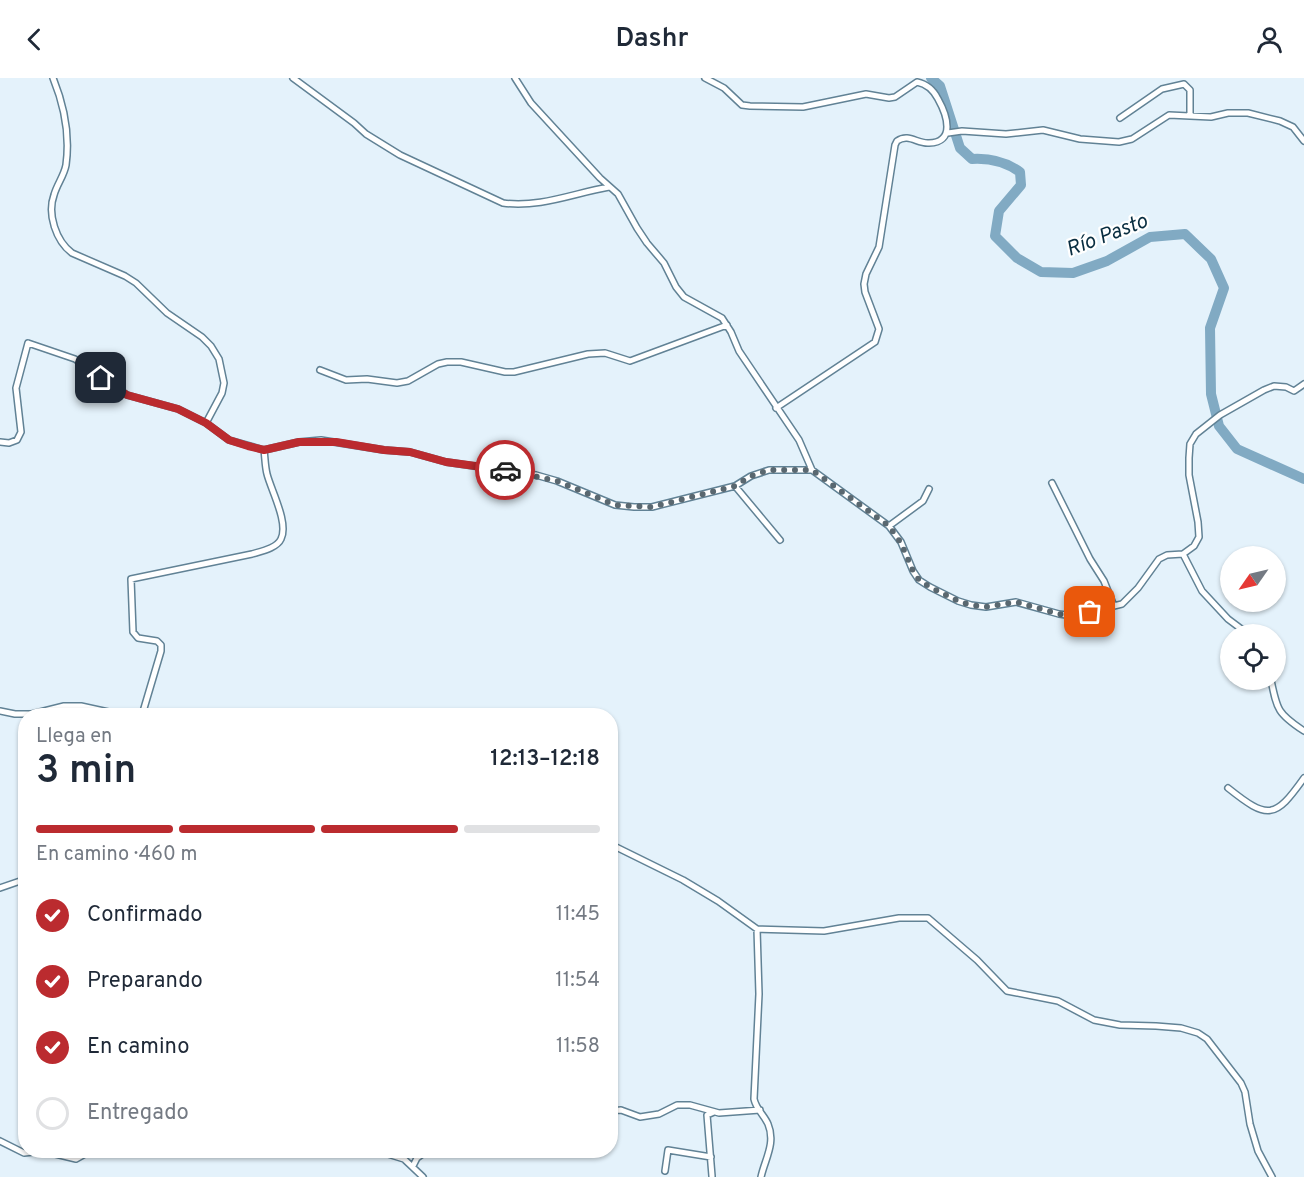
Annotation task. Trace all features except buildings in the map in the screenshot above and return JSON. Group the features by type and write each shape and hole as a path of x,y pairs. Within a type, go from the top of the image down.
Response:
{"street":[{"path":"53,78 65,117 67,152 62,177 50,207 58,236 65,248 72,253 136,283 167,313 202,337 211,346 219,359 224,383 222,393 206,423"},
{"path":"293,78 366,134 400,155 504,203 535,204 609,186"},
{"path":"515,78 531,103 618,194 637,228 664,263 676,287 684,297 713,312 727,325 738,351 799,440 812,470 889,526 901,543 919,580 958,601 986,607 1016,602 1073,616 1114,606 1128,599 1159,559 1167,555 1183,554 1194,546 1199,537 1189,475 1190,444 1196,434 1220,415 1274,386 1286,387 1294,391 1304,384"},
{"path":"705,78 724,88 742,105 803,107 866,94 889,98 919,80 937,97 944,110 950,132"},
{"path":"1120,118 1162,89 1184,84 1190,90 1190,116"},
{"path":"776,408 875,342 879,329 864,292 864,284 866,274 879,247 897,141 907,137 932,143 950,132 962,131 1006,134 1043,130 1080,139 1119,142 1132,139 1169,115 1211,117 1228,113 1248,113 1280,121 1293,127 1304,141"},
{"path":"320,370 346,381 367,379 397,383 408,381 438,364 447,362 461,362 514,372 588,354 605,353 630,361 727,325"},
{"path":"0,442 9,443 17,440 21,432 16,388 28,344 75,359 127,395 178,409 206,423 229,440 264,450 299,442 321,441 410,452 446,462 557,481 615,505 634,507 652,507 735,486 751,476 769,470 812,470"},
{"path":"145,708 161,645 157,641 138,638 133,632 131,579 252,554 269,549 280,541 283,532 281,518 267,473 264,450"},
{"path":"1052,483 1090,559 1104,581 1114,606"},
{"path":"735,486 780,540"},
{"path":"889,526 923,501 929,489"},
{"path":"1183,554 1202,591 1235,624"},
{"path":"1274,690 1279,710 1284,717 1304,731"},
{"path":"56,708 81,706 90,708"},
{"path":"0,711 18,714"},
{"path":"1228,788 1244,801 1261,810 1270,811 1287,802 1304,778"},
{"path":"618,848 683,880 718,901 757,929 824,931 899,918 928,918 977,960 1007,992 1058,1001 1094,1020 1120,1025 1181,1028 1198,1033 1207,1039 1241,1083 1258,1152 1272,1177"},
{"path":"0,888 18,882"},
{"path":"757,929 759,994 754,1099 768,1123 771,1134 771,1147 761,1177"},
{"path":"618,1110 640,1117 659,1114 677,1105 690,1105 719,1113 760,1110"},
{"path":"712,1176 707,1115 714,1112"},
{"path":"0,1141 18,1150"},
{"path":"666,1171 668,1149 711,1157"},
{"path":"398,1158 413,1166 423,1177"},
{"path":"413,1166 418,1158"}],"waterway":[{"name":"Río Pasto","path":"931,78 940,86 960,148 972,159 997,161 1020,172 1021,185 999,211 995,236 1017,258 1041,272 1073,273 1107,261 1150,237 1185,234 1211,259 1224,288 1210,328 1211,394 1219,426 1237,449 1304,479"}],"way so far":[{"path":"505,470 557,481 615,505 652,507 735,486 751,476 769,470 812,470 889,526 901,543 919,580 930,587 970,605 986,607 1016,602 1073,616 1090,612"}],"route":[{"path":"101,378 116,390 127,395 178,409 206,423 229,440 264,450 299,442 336,442 410,452 478,468 505,470"}]}
